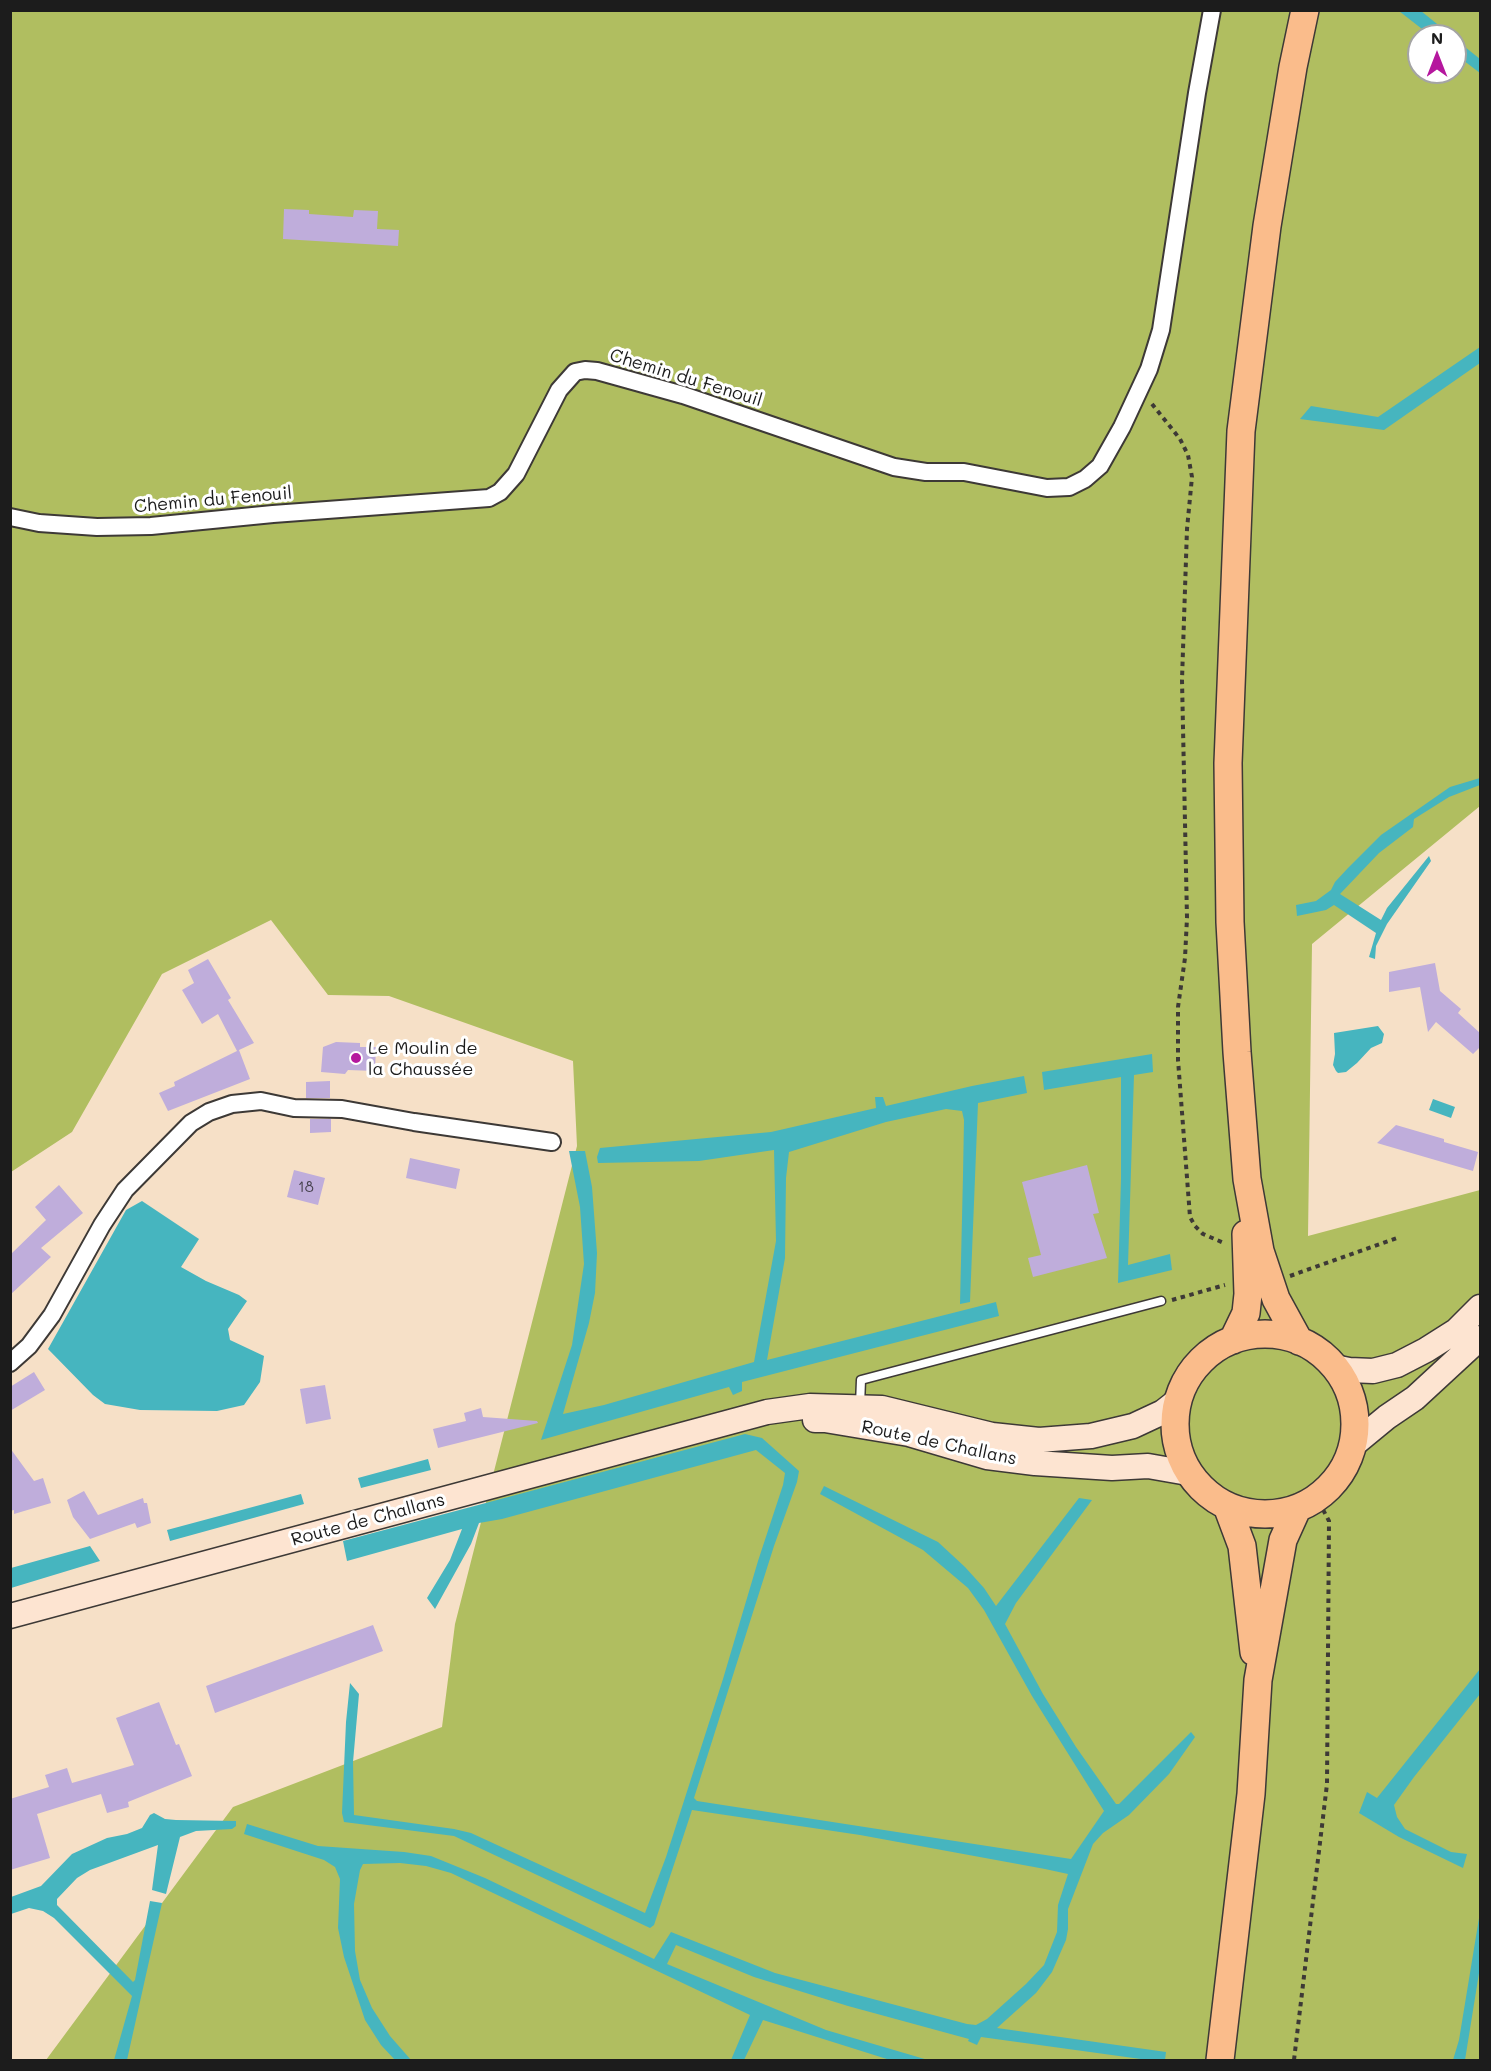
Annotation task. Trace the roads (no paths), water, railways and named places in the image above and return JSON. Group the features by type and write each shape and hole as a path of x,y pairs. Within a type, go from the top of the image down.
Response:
{"main road":[{"path":"1233,1340 1259,1282 1260,1251 1247,1179 1230,922 1228,763 1241,431 1267,226 1293,67 1305,10"},
{"path":"1259,1282 1299,1341"},
{"path":"1334,1367 1373,1371 1397,1365 1456,1331 1480,1307"},
{"path":"1255,1335 1278,1335 1299,1341 1318,1352 1334,1367 1345,1384 1353,1404 1355,1425 1353,1445 1345,1466 1333,1484 1307,1503 1274,1514 1250,1514 1227,1506 1205,1492 1188,1473 1178,1450 1174,1426 1177,1401 1185,1382 1198,1364 1214,1350 1233,1340 1255,1335"},
{"path":"1353,1445 1415,1398 1480,1338"},
{"name":"Route de Challans","path":"10,1616 767,1412 810,1406 882,1408 992,1436 1039,1440 1091,1436 1133,1426 1163,1412 1177,1401"},
{"name":"Route de Challans","path":"725,1422 825,1419 909,1434 987,1457 1073,1466 1112,1468 1148,1466 1188,1473"},
{"path":"1220,2061 1251,1794 1258,1680 1283,1540 1307,1503"},
{"path":"1227,1506 1242,1546 1258,1680"}],"street":[{"name":"Chemin du Fenouil","path":"10,517 39,523 97,527 151,526 273,514 489,498 500,492 516,474 559,390 575,372 585,370 597,371 683,395 894,467 964,472 1047,488 1069,488 1085,479 1100,466 1142,388 1161,330 1212,10"},
{"path":"10,1363 29,1346 52,1315 73,1281 102,1225 125,1190 191,1123 209,1112 232,1104 261,1101 294,1108 342,1109 552,1142"}],"lane":[{"path":"860,1407 861,1380 1161,1301"}],"water":[{"path":"1399,11 1421,11 1437,24 1416,24"},
{"path":"1467,49 1480,59 1480,73 1467,63"},
{"path":"1480,347 1480,363 1384,430 1300,419 1311,406 1378,417"},
{"path":"1480,778 1480,785 1449,797 1414,819 1413,827 1379,853 1340,894 1381,920 1387,908 1429,856 1431,861 1387,924 1376,946 1375,959 1369,957 1376,933 1334,905 1326,910 1297,916 1296,905 1316,901 1331,890 1335,882 1381,835 1450,787"},
{"path":"1378,1026 1384,1034 1382,1043 1371,1048 1346,1072 1338,1073 1333,1065 1334,1033"},
{"path":"1152,1054 1153,1072 1134,1075 1128,1265 1170,1254 1172,1270 1118,1283 1121,1077 1044,1090 1042,1072"},
{"path":"1024,1076 1027,1093 978,1103 970,1302 960,1304 964,1120 962,1111 946,1109 886,1122 789,1152 786,1178 785,1258 767,1360 996,1302 999,1316 742,1382 742,1391 733,1395 729,1387 541,1440 572,1345 584,1264 580,1207 569,1151 585,1151 592,1187 597,1253 595,1293 589,1323 563,1414 604,1405 754,1362 776,1241 774,1150 699,1161 598,1163 600,1148 771,1132 876,1108 875,1097 883,1097 886,1106"},
{"path":"1433,1099 1455,1107 1451,1118 1429,1110"},
{"path":"142,1201 199,1239 181,1267 247,1301 228,1329 230,1340 264,1356 260,1382 244,1405 217,1411 140,1410 105,1404 93,1395 48,1349 126,1210"},
{"path":"745,1434 762,1438 799,1471 694,1798 697,1801 1071,1859 1104,1811 1032,1696 984,1610 968,1588 923,1550 820,1494 824,1486 938,1542 965,1567 984,1588 996,1606 1079,1498 1092,1500 1016,1603 1005,1624 1043,1694 1076,1747 1116,1804 1119,1804 1191,1732 1195,1737 1169,1774 1129,1815 1103,1833 1093,1844 1068,1909 1066,1940 1052,1972 1036,1993 997,2028 1166,2052 1165,2060 1148,2060 981,2037 977,2045 968,2041 969,2039 848,2006 754,1977 676,1945 667,1964 826,2030 928,2060 890,2060 763,2020 744,2060 731,2060 750,2015 451,1873 426,1866 400,1863 363,1864 354,1904 355,1951 360,1980 372,2008 390,2036 411,2060 395,2060 381,2045 365,2020 344,1957 338,1928 340,1879 335,1867 324,1860 244,1834 247,1824 318,1846 431,1856 485,1878 654,1959 671,1932 775,1973 967,2024 976,2025 987,2019 1044,1965 1057,1932 1058,1905 1068,1874 1045,1869 860,1835 692,1810 654,1925 650,1928 454,1836 344,1822 342,1813 350,1683 359,1694 353,1762 354,1815 471,1833 645,1913 666,1857 723,1679 785,1473 756,1450 502,1519 479,1523 471,1544 435,1609 427,1598 450,1560 462,1529 347,1561 343,1541"},
{"path":"428,1459 431,1470 361,1488 358,1478"},
{"path":"301,1494 304,1504 170,1541 167,1530"},
{"path":"90,1546 100,1561 11,1588 11,1568"},
{"path":"1480,1669 1480,1694 1394,1805 1397,1817 1405,1829 1451,1852 1467,1854 1463,1868 1399,1837 1359,1813 1367,1792 1377,1798"},
{"path":"154,1813 165,1819 236,1821 236,1826 232,1829 196,1831 180,1837 166,1894 152,1890 158,1845 90,1870 77,1878 57,1899 57,1905 133,1982 150,1901 162,1903 127,2060 114,2060 132,1996 54,1918 43,1911 29,1908 11,1914 11,1897 41,1886 72,1854 107,1838 142,1828 150,1815"},
{"path":"1480,1912 1480,1967 1465,2060 1453,2060 1459,2040"}],"place":[{"name":"Le Moulin de la Chaussée","path":"356,1058"}]}
